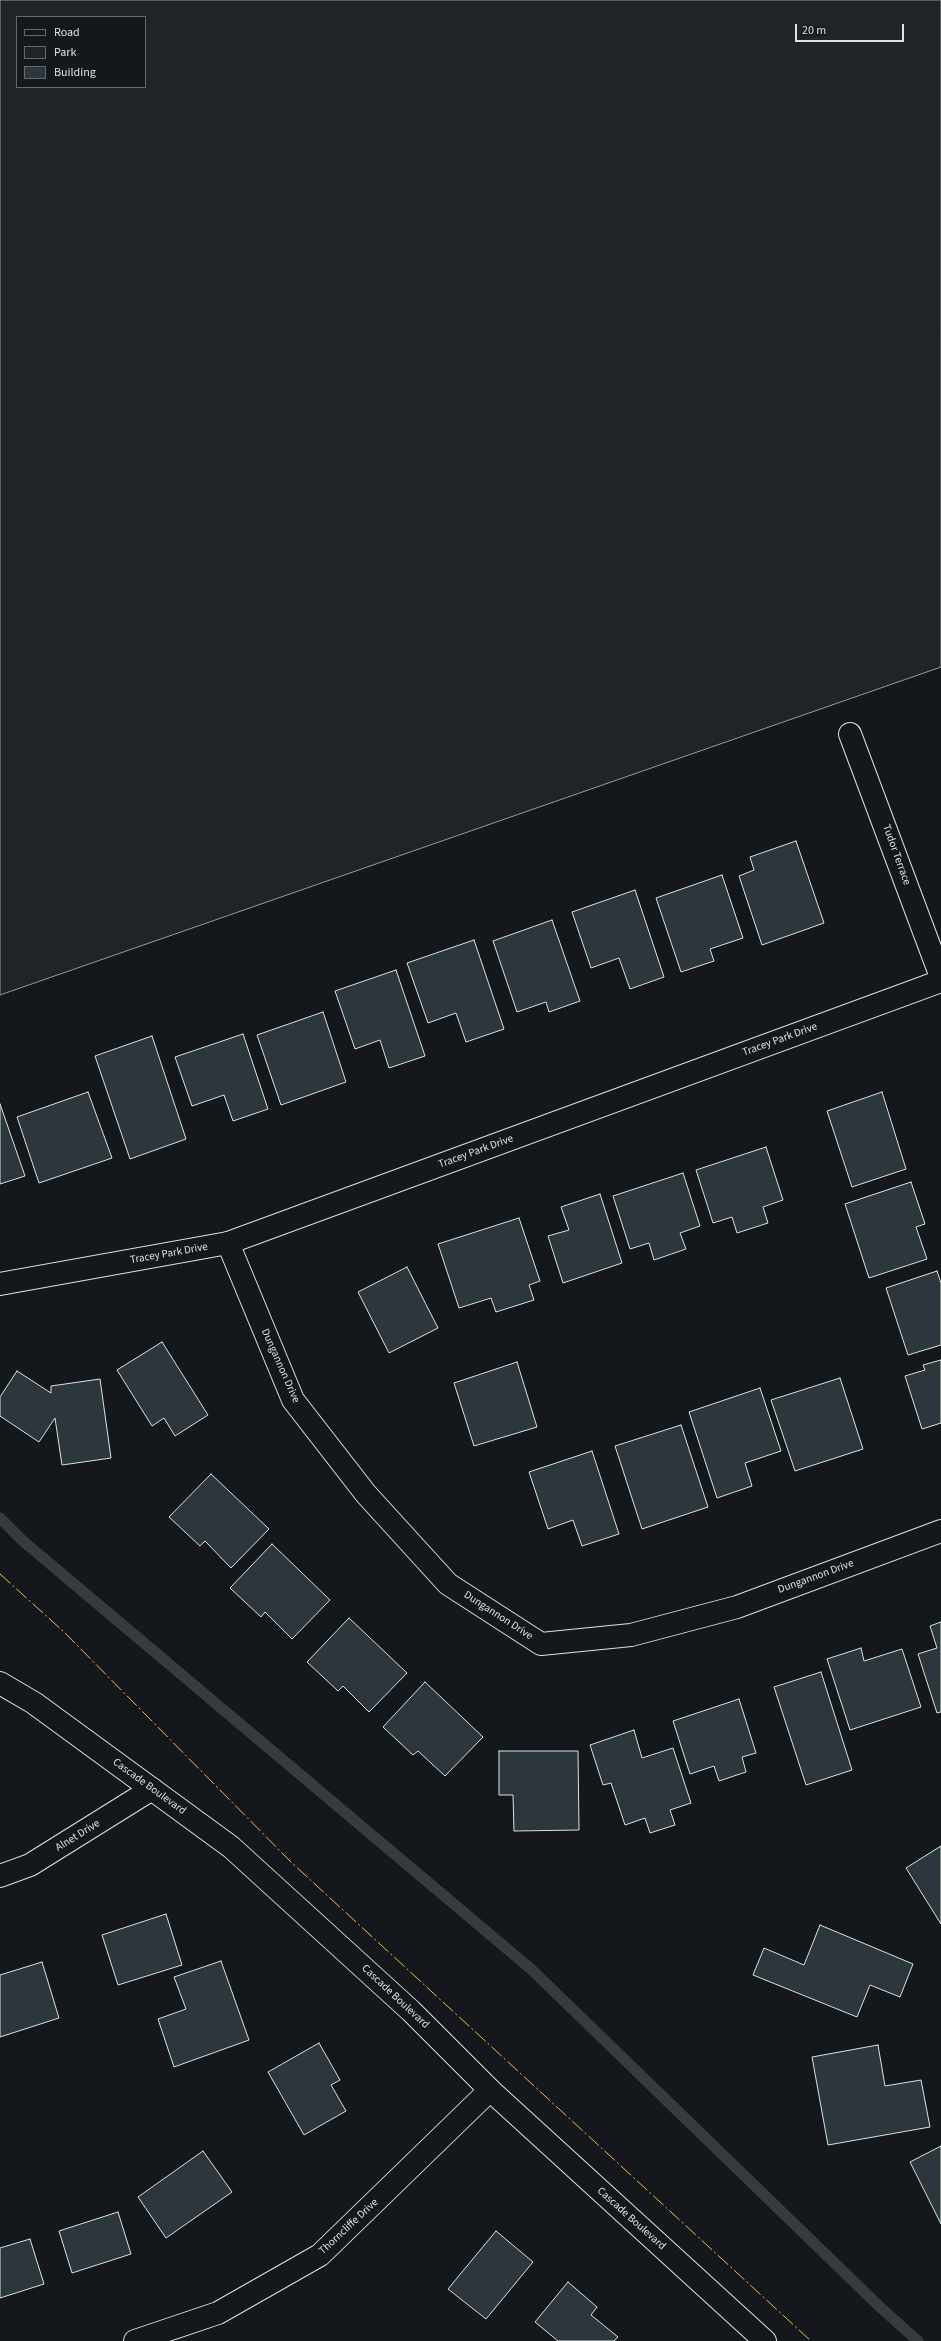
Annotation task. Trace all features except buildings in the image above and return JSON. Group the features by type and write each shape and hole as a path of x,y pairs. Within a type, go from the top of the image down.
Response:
{"street":[{"name":"Tudor Terrace","path":"850,734 941,977"},
{"name":"Tracey Park Drive","path":"0,1284 228,1243 941,981"},
{"name":"Dungannon Drive","path":"228,1243 293,1400 366,1494 448,1584 541,1644 631,1635 737,1607 941,1531"},
{"name":"Cascade Boulevard","path":"0,1683 34,1703 231,1847 411,2012 490,2090 765,2341"},
{"name":"Alnet Drive","path":"0,1876 30,1865 152,1789"},
{"name":"Thorncliffe Drive","path":"135,2341 218,2313 320,2255 490,2090"}],"green space":[{"path":"0,0 941,0 941,667 0,995"}],"waterway":[{"path":"0,1518 23,1541 531,1969 881,2308 918,2341"}],"power":[{"path":"0,1574 64,1632 292,1863 811,2341"}]}
